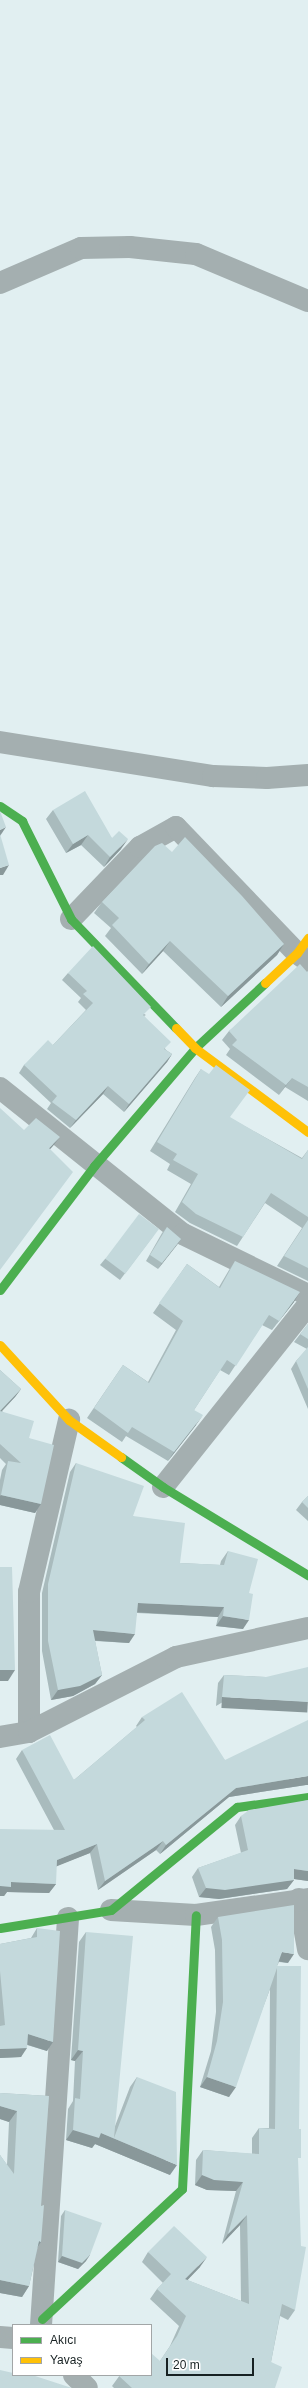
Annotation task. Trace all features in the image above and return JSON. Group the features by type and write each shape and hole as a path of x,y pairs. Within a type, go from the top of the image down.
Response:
{"street":[{"path":"0,284 81,248 130,247 196,254 308,301"},
{"path":"0,742 213,776 267,778 308,775"},
{"path":"0,806 22,821 71,918 195,1048 308,1132"},
{"path":"0,1290 94,1166 195,1048 304,951 176,827 140,847 71,918"},
{"path":"0,1088 94,1166 183,1234 308,1295"},
{"path":"163,1487 308,1305"},
{"path":"0,1345 69,1420 163,1487 308,1575"},
{"path":"28,1732 29,1592 69,1420"},
{"path":"0,1737 28,1732 176,1657 308,1628"},
{"path":"111,1910 237,1807 308,1797"},
{"path":"0,1928 111,1910 196,1915 303,1899 308,1949"},
{"path":"41,2322 182,2189 196,1915"},
{"path":"41,2322 68,1918"},
{"path":"0,2337 12,2338"},
{"path":"75,2376 87,2388"}],"building":[{"path":"85,791 112,838 119,831 128,839 110,857 88,835 73,844 53,810"},
{"path":"0,811 6,827 0,830"},
{"path":"0,834 9,865 0,868"},
{"path":"185,837 242,896 284,944 228,996 170,941 149,964 112,925 119,918 102,902 155,846 162,843 172,852"},
{"path":"93,946 151,1007 143,1015 171,1042 164,1049 172,1054 129,1104 108,1086 76,1120 52,1102 57,1096 24,1065 48,1040 53,1045 93,1003 83,994 87,991 68,973"},
{"path":"300,964 307,972 308,971 308,1087 292,1078 286,1085 232,1045 237,1040 229,1031"},
{"path":"216,1065 250,1090 230,1117 302,1159 308,1150 308,1217 271,1193 243,1237 196,1214 182,1202 198,1174 173,1160 177,1154 157,1142 201,1069 209,1074"},
{"path":"0,1108 24,1130 36,1118 60,1137 49,1148 73,1172 0,1270"},
{"path":"139,1214 159,1229 125,1274 105,1259"},
{"path":"308,1220 308,1268 284,1256"},
{"path":"167,1227 181,1239 162,1263 150,1255"},
{"path":"235,1261 300,1292 279,1321 269,1315 236,1366 227,1360 194,1410 203,1415 174,1452 132,1427 128,1433 94,1408 123,1365 149,1383 183,1321 159,1303 187,1264 220,1288"},
{"path":"308,1324 308,1339 300,1334"},
{"path":"308,1347 308,1389 296,1361"},
{"path":"0,1370 21,1389 0,1411"},
{"path":"0,1411 34,1421 29,1438 54,1445 41,1504 1,1495 8,1461 21,1463 0,1444"},
{"path":"76,1463 144,1486 133,1516 185,1523 180,1563 224,1565 228,1551 258,1559 249,1593 253,1594 249,1620 223,1616 224,1607 138,1603 135,1634 93,1630 102,1675 80,1686 58,1690 48,1641 48,1584"},
{"path":"308,1496 308,1508 302,1502"},
{"path":"0,1567 12,1567 15,1670 0,1670"},
{"path":"308,1667 308,1702 222,1697 224,1675 266,1677"},
{"path":"182,1692 225,1760 308,1720 308,1776 236,1788 166,1845 163,1841 105,1881 97,1844 57,1860 56,1884 11,1882 11,1887 0,1886 0,1829 65,1830 22,1750 50,1735 74,1780 145,1720 142,1717"},
{"path":"308,1800 308,1871 294,1869 294,1880 225,1890 206,1888 198,1868 248,1850 241,1816 249,1810"},
{"path":"294,1905 294,1954 282,1952 277,1966 301,1966 299,2129 301,2129 301,2158 298,2158 301,2246 306,2247 295,2310 282,2304 271,2362 282,2367 275,2388 132,2388 119,2376 152,2376 152,2354 160,2361 177,2336 186,2316 157,2289 171,2274 148,2252 174,2226 207,2257 185,2279 249,2304 247,2215 228,2234 243,2182 214,2180 202,2175 203,2150 259,2154 259,2128 275,2129 277,1968 236,2087 207,2077 217,2041 223,2002 222,1940 218,1917"},
{"path":"37,1928 60,1931 53,2042 28,2034 27,2048 0,2049 0,2026 5,2025 0,1971 0,1944 37,1937"},
{"path":"86,1932 133,1936 114,2138 137,2077 176,2092 177,2165 101,2133 99,2138 73,2130 75,2098 80,2099 83,2051 78,2050"},
{"path":"0,2093 49,2096 41,2206 44,2205 41,2242 39,2241 29,2286 0,2280 0,2155 14,2174 17,2111 0,2106"},
{"path":"65,2210 102,2223 90,2255 82,2263 62,2256"},
{"path":"0,2370 12,2373 12,2376 35,2376 72,2388 0,2388"}],"traffic: fast":[{"path":"0,806 22,821 71,919 176,1028"},
{"path":"0,1290 94,1166 195,1048 265,983"},
{"path":"121,1457 163,1487 308,1575"},
{"path":"0,1928 111,1910 237,1807 308,1797"},
{"path":"42,2319 182,2189 196,1915"}],"traffic: slow":[{"path":"265,983 297,953 308,938"},
{"path":"176,1028 195,1048 308,1132"},
{"path":"0,1345 69,1420 121,1457"}]}
